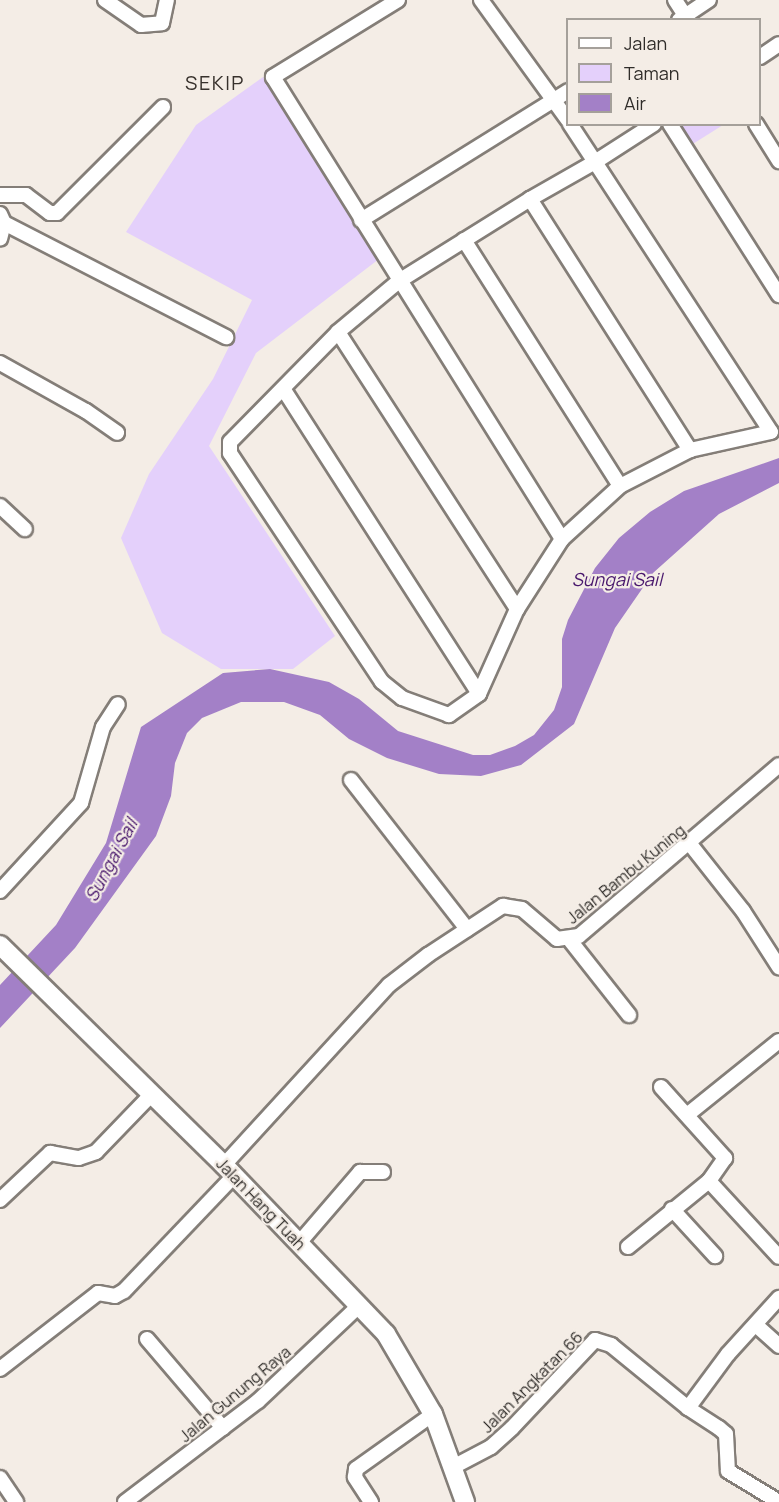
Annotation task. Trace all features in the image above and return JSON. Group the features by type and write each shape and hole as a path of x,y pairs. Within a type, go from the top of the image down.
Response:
{"main road":[{"name":"Jalan Hang Tuah","path":"0,945 360,1305 410,1369 433,1414 465,1502"}],"street":[{"path":"105,0 141,25 162,23 167,0"},
{"path":"399,0 273,77 562,539"},
{"path":"481,0 566,118"},
{"path":"675,0 684,18 709,0"},
{"path":"761,56 779,44"},
{"path":"361,220 566,92"},
{"path":"0,195 26,195 50,213 57,213 163,107"},
{"path":"571,126 595,162 771,432 690,450 620,486 562,539 517,609 479,694 449,716 402,698 382,682 230,453 230,442 284,390 338,332 399,281 530,199 595,162 651,126"},
{"path":"671,126 779,295"},
{"path":"757,126 779,161"},
{"path":"530,199 690,450"},
{"path":"0,239 2,218 226,337"},
{"path":"464,240 620,486"},
{"path":"338,332 517,609"},
{"path":"0,363 86,411 117,433"},
{"path":"284,390 479,694"},
{"path":"0,506 25,529"},
{"path":"0,891 81,803 102,727 118,704"},
{"name":"Jalan Bambu Kuning","path":"0,1369 98,1293 115,1296 124,1291 389,985 503,906 513,905 522,909 547,933 569,939 579,936 690,844 779,765"},
{"path":"351,780 467,929"},
{"path":"690,844 743,911 779,967"},
{"path":"569,939 629,1016"},
{"path":"687,1115 779,1041"},
{"path":"627,1247 709,1181 725,1158 661,1087"},
{"path":"0,1200 50,1153 79,1158 96,1152 152,1095"},
{"path":"298,1243 360,1172 383,1172"},
{"path":"709,1181 779,1257"},
{"path":"672,1209 715,1256"},
{"path":"779,1298 757,1326 728,1354 688,1408 726,1434 728,1471 779,1502"},
{"name":"Jalan Gunung Raya","path":"125,1502 145,1497 360,1305"},
{"path":"757,1326 779,1346"},
{"path":"147,1339 223,1428"},
{"name":"Jalan Angkatan 66","path":"453,1467 491,1447 512,1428 595,1340 611,1345 688,1408"},
{"path":"371,1502 355,1477 356,1469 433,1414"},
{"path":"0,1478 16,1502"}],"green space":[{"path":"263,77 379,259 256,353 209,446 335,636 293,669 221,669 162,633 121,538 149,474 213,379 252,300 126,232 196,125"},
{"path":"675,126 721,126 688,147"}],"water":[{"name":"Sungai Sail","path":"779,458 779,483 719,514 653,573 615,628 574,724 521,765 481,776 439,774 387,758 349,739 320,715 284,702 241,702 202,718 187,733 175,763 171,796 156,836 75,948 0,1028 0,985 56,925 106,843 141,727 223,673 270,669 329,682 359,699 398,731 473,755 490,755 515,746 534,735 554,710 562,687 562,639 568,620 595,568 619,538 650,512 684,491"}],"district":[{"name":"SEKIP","path":"215,82"}]}
